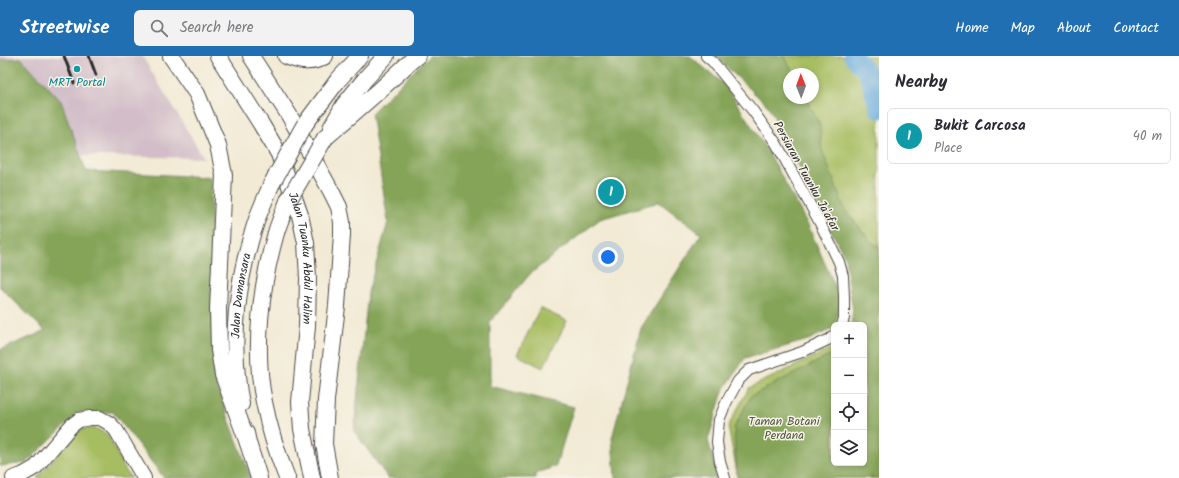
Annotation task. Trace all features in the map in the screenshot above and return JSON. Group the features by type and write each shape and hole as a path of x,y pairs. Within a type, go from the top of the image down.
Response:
{"main road":[{"path":"171,56 197,94 218,145 224,176 218,309 219,350 223,375 248,443"},
{"name":"Jalan Tuanku Abdul Halim","path":"218,56 279,154 300,214 306,243 308,278 307,326 300,402 302,429 312,478"},
{"path":"251,56 289,115 331,191 339,207 342,222 337,306 326,400 324,444 330,478"},
{"path":"286,56 305,61 319,59 325,56"},
{"name":"Jalan Damansara","path":"259,478 248,443 238,389 236,321 239,292 247,255 258,217 271,185 305,124 338,80 360,56"},
{"name":"Jalan Damansara","path":"287,478 271,431 264,401 260,369 259,340 261,311 268,267 276,233 288,201 344,105 386,56"},
{"path":"325,138 417,56"}],"street":[{"name":"Persiaran Tuanku Ja'afar","path":"706,56 713,62 753,111 776,143 819,221 839,262 843,276 843,322"},
{"path":"725,478 720,462 717,442 719,420 738,381 749,370 802,352 831,338"},
{"path":"13,478 33,472 71,426 79,420 90,418 100,418 109,423 116,430 144,478"}],"shaded area":[{"path":"0,56 142,56 204,158 0,154"}],"green space":[{"path":"429,56 690,56 725,85 769,153 808,225 841,300 836,322 831,322 831,329 808,340 745,358 723,391 708,440 718,478 615,478 612,438 641,328 701,234 659,202 600,219 530,274 490,322 490,386 574,407 556,466 535,474 536,478 388,478 354,431 368,292 388,222 371,113"},
{"name":"Taman Botani Perdana","path":"715,56 786,56 785,57 791,68 783,68 783,104 809,104 820,125 822,150 845,210 871,241 879,247 879,478 737,478 734,428 751,396 831,355 831,466 867,466 867,322 851,322 853,310 845,258 769,107"},
{"name":"Taman Botani Perdana","path":"730,56 879,56 879,478 738,478 728,426 749,388 831,348 831,466 867,466 867,322 863,322 861,315 849,255 766,95"},
{"path":"21,58 61,101 86,171 210,177 216,384 251,478 164,478 113,412 78,413 26,463 0,466 0,350 45,331 0,287 0,60"},
{"path":"540,308 567,321 543,368 517,355"},
{"path":"95,428 108,435 125,470 131,478 37,478 80,429"}],"waterway":[{"path":"853,56 868,73 879,109"}],"railway":[{"path":"64,56 74,83"},
{"path":"89,56 96,75"}],"place":[{"name":"MRT Portal","path":"77,69"},
{"name":"Bukit Carcosa","path":"611,192"}]}
